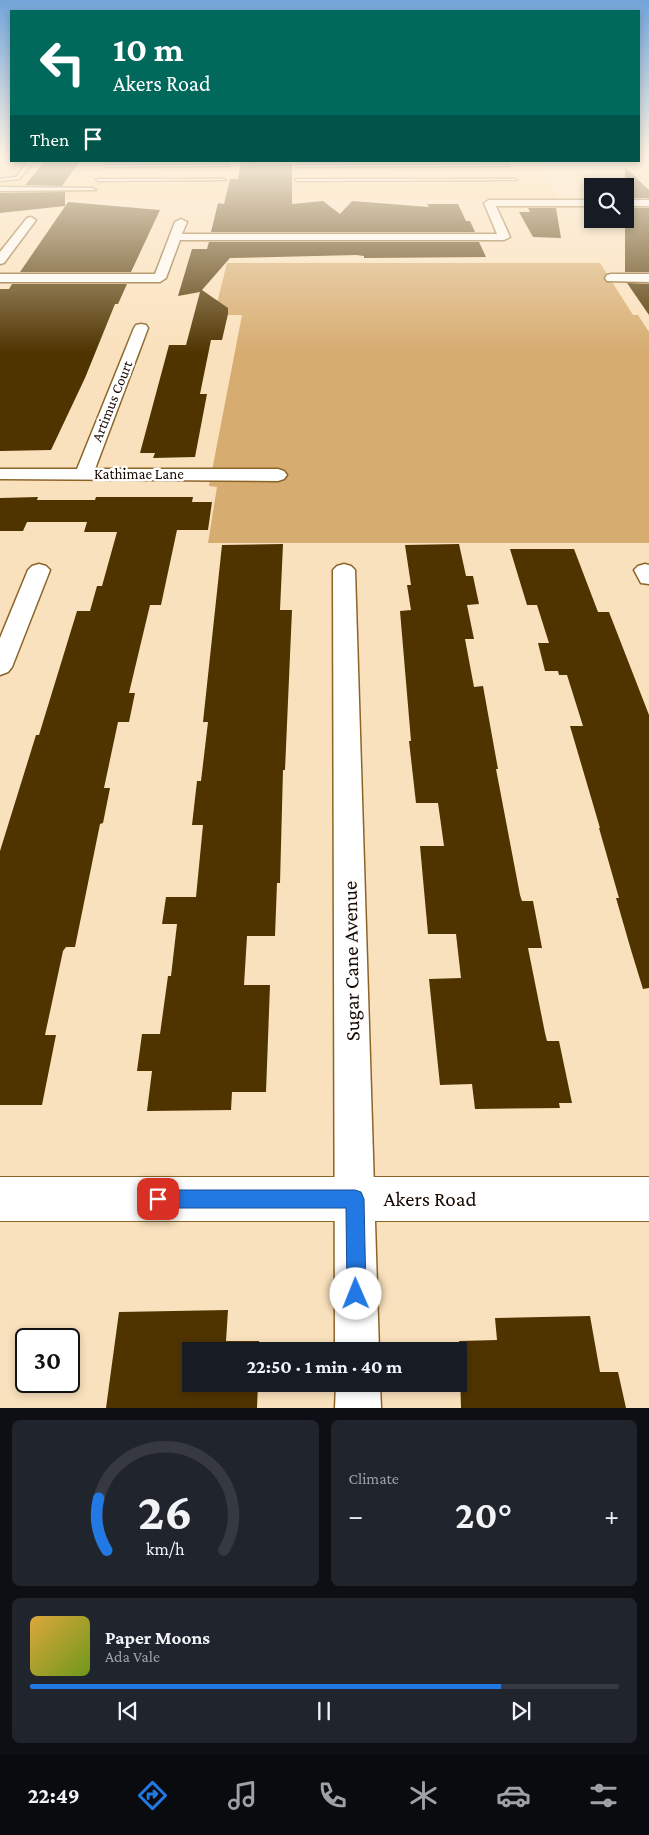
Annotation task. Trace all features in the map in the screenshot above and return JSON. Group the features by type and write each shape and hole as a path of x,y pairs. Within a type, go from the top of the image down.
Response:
{"street":[{"path":"0,260 30,222"},
{"path":"0,278 160,278 181,222"},
{"path":"176,237 340,233 504,237 497,222"},
{"path":"611,278 649,278"},
{"name":"Artimus Court","path":"84,474 141,328"},
{"name":"Kathimae Lane","path":"0,474 278,475"},
{"path":"0,667 39,570"},
{"name":"Sugar Cane Avenue","path":"344,570 357,1342"},
{"name":"Akers Road","path":"0,1199 649,1199"},
{"path":"358,1392 358,1408"}],"shaded area":[{"path":"227,263 600,263 633,315 638,315 649,332 649,543 208,543 217,487 209,486 242,315 214,315"}],"building":[{"path":"54,222 155,222 131,272 20,272"},
{"path":"213,222 470,222 475,232 211,232"},
{"path":"524,222 558,222 561,238 533,237"},
{"path":"634,222 649,222 649,272 625,272 625,228 634,228"},
{"path":"209,242 479,242 486,257 364,258 364,256 356,255 230,258 202,290 228,308 228,314 222,340 211,340 200,394 207,394 195,457 153,458 155,453 140,453 169,345 186,345 200,292 178,296 192,249 207,249"},
{"path":"627,283 649,284 649,315"},
{"path":"12,284 127,284 118,304 115,304 85,378 51,450 0,451 0,289 9,289"},
{"path":"38,497 37,500 95,500 96,497 193,497 192,502 212,502 208,530 177,530 161,605 150,605 129,693 135,693 129,722 118,722 104,788 110,788 103,823 100,824 75,947 66,947 63,951 45,1035 56,1035 42,1105 0,1105 0,851 36,735 39,735 77,611 90,611 97,586 102,586 117,532 84,532 87,522 27,522 23,531 0,531 0,498"},
{"path":"283,544 280,610 292,610 285,770 283,770 280,883 277,883 275,936 247,936 244,985 270,985 266,1092 232,1092 231,1110 147,1111 152,1071 137,1071 142,1034 160,1034 168,976 171,976 177,924 162,924 166,897 196,897 203,825 192,825 197,781 201,781 208,722 203,722 222,545"},
{"path":"459,544 466,576 473,576 479,604 467,605 474,639 465,639 474,687 483,686 498,769 496,769 520,895 522,901 533,901 542,948 528,948 545,1033 547,1041 559,1041 572,1103 559,1103 560,1108 475,1109 472,1084 440,1085 429,979 461,978 456,934 428,934 420,846 444,846 438,803 416,803 409,741 411,741 400,611 411,610 407,585 411,585 405,545"},
{"path":"510,549 574,549 598,612 609,612 649,715 649,988 643,989 631,950 616,898 619,898 600,828 570,726 583,726 567,675 559,675 558,671 545,671 538,643 549,643 537,605 527,605"},
{"path":"228,1310 226,1341 259,1342 182,1342 182,1392 258,1392 257,1408 106,1408 119,1312"},
{"path":"590,1316 600,1372 618,1372 626,1408 461,1408 461,1392 467,1392 467,1342 459,1341 497,1340 495,1318"}],"route":[{"path":"158,1199 355,1199 356,1294"}]}
